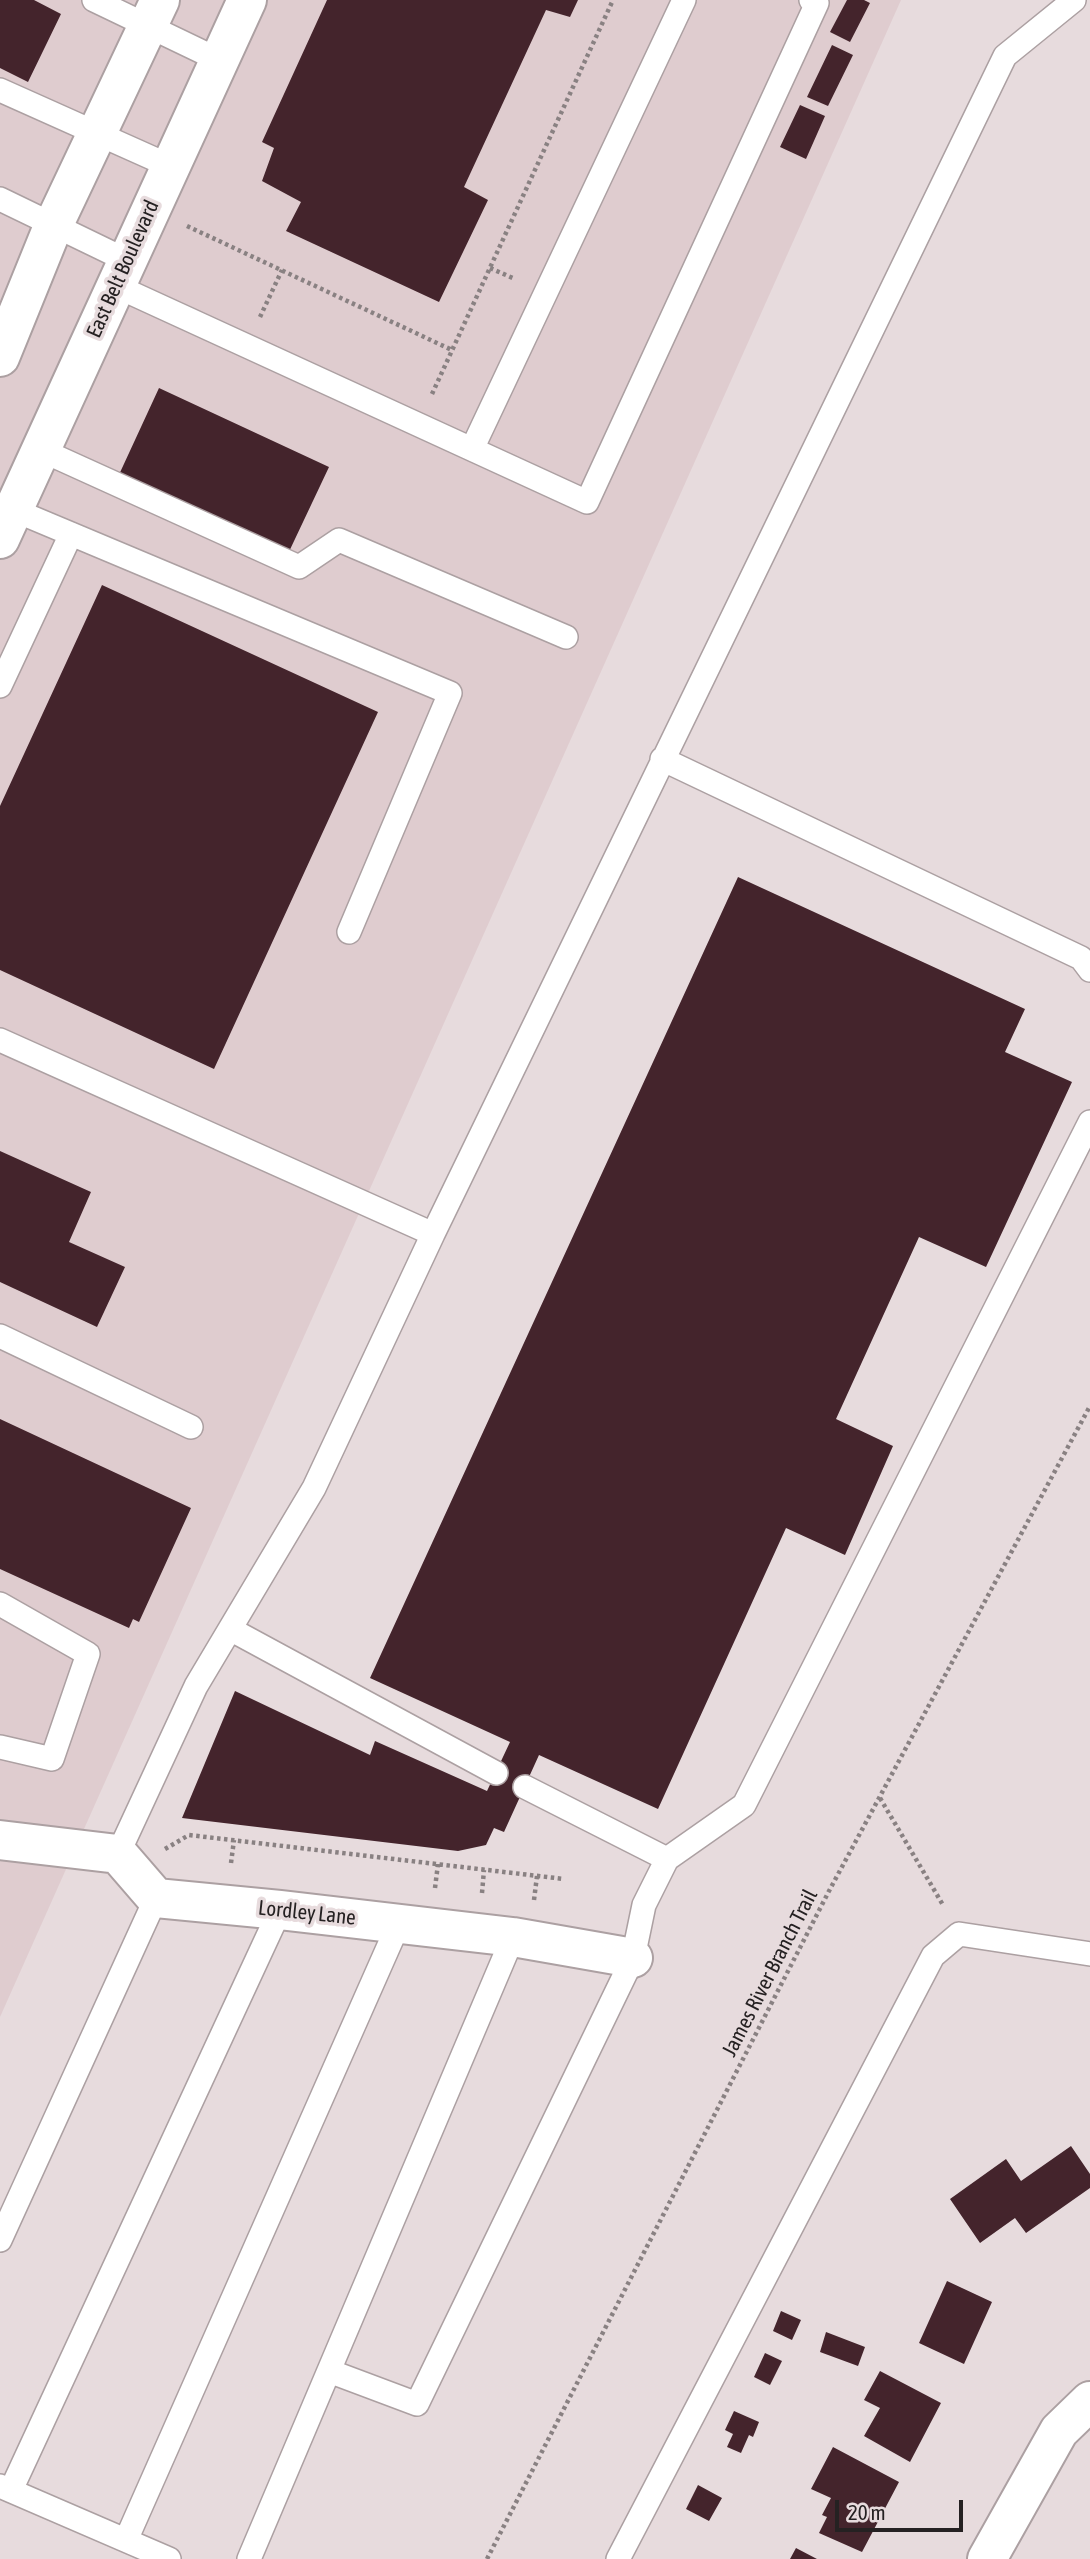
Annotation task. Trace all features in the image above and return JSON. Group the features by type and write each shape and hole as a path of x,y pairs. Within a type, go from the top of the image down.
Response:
{"main road":[{"name":"East Belt Boulevard","path":"7,524 247,0"},
{"path":"0,357 54,225 154,13"},
{"path":"0,1840 118,1854 156,1898"},
{"name":"Lordley Lane","path":"156,1898 513,1937 633,1958"},
{"path":"987,2559 1059,2431 1090,2401"}],"lane":[{"path":"94,0 154,13 219,60"},
{"path":"472,449 684,0"},
{"path":"0,199 54,225 121,273 472,449 587,502 817,3 811,0"},
{"path":"118,1854 196,1686 314,1488 662,759 1005,56 1074,0"},
{"path":"0,90 170,166"},
{"path":"41,450 299,567 339,540 566,637"},
{"path":"7,524 71,534 450,693 349,932"},
{"path":"0,686 71,534"},
{"path":"662,759 1087,959"},
{"path":"0,1040 433,1234"},
{"path":"329,2371 417,2404 633,1958 644,1905 667,1858 744,1805 1090,1122"},
{"path":"0,1336 191,1427"},
{"path":"0,1604 88,1654 52,1759 0,1747"},
{"path":"230,1629 496,1773"},
{"path":"525,1787 667,1858"},
{"path":"0,2240 156,1898"},
{"path":"169,2559 5,2488 280,1910"},
{"path":"126,2540 400,1923"},
{"path":"618,2559 933,1956 960,1934 1090,1954"},
{"path":"249,2559 513,1937"}],"path":[{"path":"434,389 613,0"},
{"path":"181,223 452,350"},
{"path":"490,268 519,281"},
{"path":"264,310 282,271"},
{"name":"James River Branch Trail","path":"487,2559 880,1797 1090,1406"},
{"path":"880,1797 960,1934"},
{"path":"156,1854 189,1835 564,1879"}],"shaded area":[{"path":"0,0 901,0 0,2017"}],"building":[{"path":"0,0 34,0 61,14 28,82 0,68"},
{"path":"327,0 578,0 570,17 546,10 464,187 488,200 439,302 286,231 301,202 262,181 274,148 262,142"},
{"path":"847,0 864,0 870,3 850,42 830,32"},
{"path":"832,45 853,55 828,106 807,97"},
{"path":"800,105 825,116 806,159 780,147"},
{"path":"159,388 329,467 286,558 117,479"},
{"path":"102,585 378,712 214,1069 0,970 0,806"},
{"path":"738,877 1025,1009 1005,1052 1072,1082 986,1267 919,1237 836,1419 893,1446 845,1555 786,1528 658,1809 539,1755 504,1832 494,1828 486,1845 458,1851 182,1818 235,1691 370,1755 375,1741 487,1791 510,1742 370,1678"},
{"path":"0,1151 91,1192 69,1242 125,1267 97,1327 0,1282"},
{"path":"0,1419 191,1508 139,1622 133,1619 129,1628 0,1569"},
{"path":"1071,2146 1090,2174 1090,2188 1026,2233 1015,2218 980,2243 950,2199 1006,2159 1021,2181"},
{"path":"947,2281 992,2302 964,2364 919,2343"},
{"path":"781,2311 801,2320 792,2340 773,2331"},
{"path":"826,2332 865,2347 858,2366 820,2352"},
{"path":"765,2353 782,2361 770,2385 754,2377"},
{"path":"880,2371 941,2403 910,2462 864,2436 880,2408 864,2400"},
{"path":"734,2411 759,2422 753,2437 749,2435 741,2453 727,2447 733,2434 725,2430"},
{"path":"833,2447 899,2482 862,2552 819,2533 827,2517 822,2515 831,2498 811,2489"},
{"path":"698,2485 722,2498 709,2521 686,2509"},
{"path":"796,2548 817,2559 790,2559"}]}
